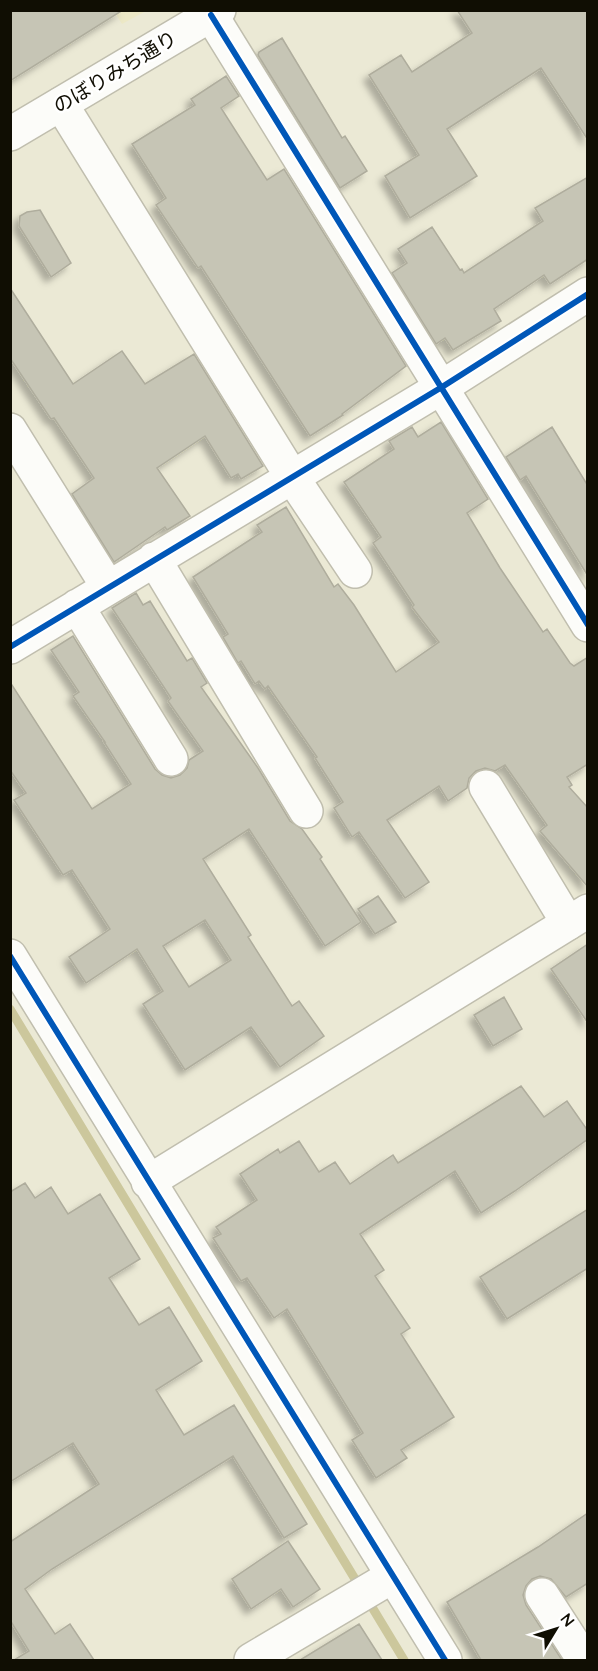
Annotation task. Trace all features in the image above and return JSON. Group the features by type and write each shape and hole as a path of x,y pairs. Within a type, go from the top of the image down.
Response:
{"street":[{"name":"のぼりみち通り","path":"10,134 215,13"},
{"path":"215,13 588,625"},
{"path":"61,104 292,477 355,571"},
{"path":"10,647 108,586 584,304"},
{"path":"10,430 108,586"},
{"path":"154,559 306,811"},
{"path":"77,606 171,759"},
{"path":"148,1182 578,917 486,787"},
{"path":"10,956 445,1660"},
{"path":"251,1660 393,1576"},
{"path":"542,1595 584,1660"}],"shaded area":[{"path":"114,11 146,11 122,24"}],"building":[{"path":"10,10 123,10 10,81"},
{"path":"457,10 588,10 588,140 541,68 447,129 477,176 410,218 385,176 419,155 369,75 401,55 412,72 472,33"},
{"path":"282,38 342,138 345,136 367,171 340,188 258,55 259,52"},
{"path":"226,76 239,96 221,108 267,180 284,169 406,366 343,415 310,436 201,266 198,268 156,205 166,198 132,144 195,105 191,99"},
{"path":"588,177 588,259 550,284 544,275 494,309 501,321 453,350 445,338 436,344 392,273 407,263 398,249 432,227 464,273 543,221 535,208"},
{"path":"40,210 71,263 51,277 19,226 20,216 27,212"},
{"path":"10,288 73,384 122,351 145,384 194,354 263,466 241,479 238,474 231,478 205,436 157,468 190,516 167,530 165,527 114,562 72,494 94,478 10,358"},
{"path":"441,422 488,499 467,513 500,568 543,632 547,629 570,663 574,666 588,657 588,764 567,777 572,785 569,787 588,808 588,887 540,831 547,825 505,765 495,771 485,768 476,771 469,778 467,788 448,801 439,786 387,820 429,882 405,898 359,832 352,837 334,808 343,802 315,758 317,757 268,686 265,689 259,681 255,684 241,661 238,663 223,637 228,634 193,577 262,532 257,525 286,507 334,587 338,584 354,605 396,672 439,642 412,607 414,605 373,543 381,537 344,482 394,449 389,441 412,427 418,437"},
{"path":"552,427 588,486 588,576 526,476 520,480 506,457"},
{"path":"136,593 143,605 150,601 187,661 192,658 207,683 201,687 258,768 290,821 302,829 322,857 320,859 361,922 325,946 249,829 203,859 251,935 248,937 292,1006 299,1001 324,1036 280,1067 251,1027 185,1070 143,1004 163,991 137,949 86,983 69,957 110,929 72,870 63,875 14,800 26,793 10,770 10,682 92,809 131,784 73,696 79,692 51,650 73,636 155,769 171,778 180,775 187,768 189,760 203,751 168,701 171,698 112,608","holes":["205,920 231,960 189,987 163,946"]},
{"path":"378,896 396,922 375,934 358,909"},
{"path":"588,944 588,1023 551,969"},
{"path":"504,997 522,1029 493,1046 474,1015"},
{"path":"521,1086 544,1117 567,1101 588,1131 588,1139 481,1213 455,1171 360,1234 384,1270 375,1276 410,1328 401,1334 454,1417 401,1450 407,1458 376,1478 352,1440 363,1433 287,1309 274,1318 247,1278 241,1281 213,1238 221,1234 216,1227 257,1200 240,1174 278,1149 280,1153 299,1141 319,1172 335,1162 350,1184 393,1155 398,1163"},
{"path":"25,1183 35,1198 51,1187 68,1214 100,1194 140,1259 109,1278 139,1325 169,1307 202,1361 156,1390 184,1435 234,1405 307,1524 284,1538 233,1456 52,1569 25,1589 55,1634 70,1624 94,1660 14,1660 29,1651 10,1620 10,1542 99,1484 73,1443 10,1482 10,1192"},
{"path":"588,1209 588,1268 507,1319 480,1277"},
{"path":"588,1513 588,1583 566,1597 551,1579 540,1576 532,1579 523,1595 526,1605 562,1660 481,1660 447,1602 538,1547"},
{"path":"288,1541 320,1589 293,1607 281,1589 251,1609 232,1579"},
{"path":"359,1624 382,1660 300,1660"}],"waterway":[{"path":"10,1009 404,1660"}],"cycle path":[{"path":"211,15 588,625"},
{"path":"10,647 442,387 588,294"},
{"path":"10,956 445,1660"}]}
